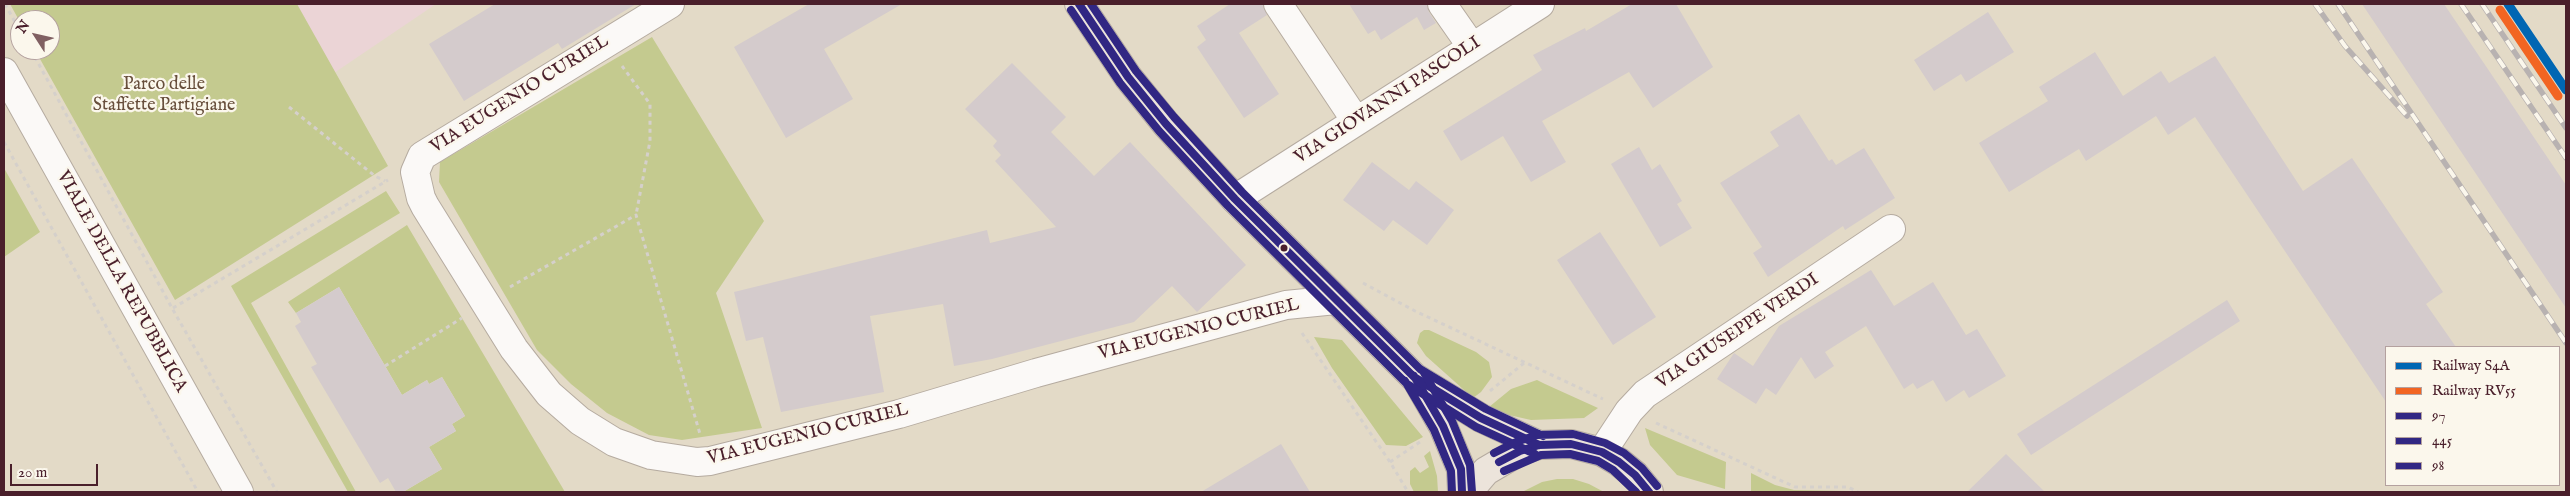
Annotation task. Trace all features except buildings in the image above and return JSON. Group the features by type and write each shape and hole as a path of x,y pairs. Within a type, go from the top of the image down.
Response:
{"main road":[{"path":"1079,4 1128,77 1166,124 1235,199 1414,376 1481,418 1539,445"},
{"path":"1414,376 1443,426 1461,469 1462,492"},
{"path":"1468,492 1486,471 1502,459 1539,445 1571,444 1602,452 1635,475 1650,491"}],"street":[{"name":"VIA EUGENIO CURIEL","path":"667,4 422,156 415,172 421,198 438,229 514,349 549,394 580,421 614,442 641,452 697,462 746,453 899,414 1036,373 1286,305 1336,300"},
{"path":"1278,4 1356,121"},
{"path":"1442,4 1472,47"},
{"name":"VIA GIOVANNI PASCOLI","path":"1235,199 1540,4"},
{"name":"VIALE DELLA REPUBBLICA","path":"4,72 239,492"},
{"name":"VIA GIUSEPPE VERDI","path":"1602,452 1629,411 1645,394 1891,229"}],"path":[{"path":"608,41 617,59 650,104 650,141 636,215 701,439"},
{"path":"36,60 172,308 277,492"},
{"path":"288,107 374,176 386,181"},
{"path":"4,142 198,492"},
{"path":"172,308 393,177"},
{"path":"503,292 636,215"},
{"path":"1360,281 1415,311 1608,401"},
{"path":"385,366 463,318"},
{"path":"1299,328 1390,462 1408,492"},
{"path":"1487,393 1524,363"},
{"path":"1651,421 1795,487 1848,487 1858,492"},
{"path":"1390,462 1426,438"}],"shaded area":[{"path":"297,4 436,4 334,73"}],"green space":[{"name":"Parco delle Staffette Partigiane","path":"10,4 297,4 388,166 175,300 41,60 60,60 60,10 13,10"},
{"path":"652,37 764,221 716,293 762,428 682,440 649,435 607,413 571,384 537,350 439,182 440,162"},
{"path":"4,168 40,232 4,257"},
{"path":"386,191 400,213 251,303 356,492 348,492 231,286"},
{"path":"407,225 565,492 403,492 442,469 429,447 456,431 452,424 465,416 442,377 429,384 427,380 402,395 339,287 296,313 288,302"},
{"path":"1424,330 1429,330 1476,352 1489,362 1492,377 1481,392 1473,398 1426,356 1417,343 1420,333"},
{"path":"1314,337 1342,340 1423,437 1406,446 1386,445 1332,368"},
{"path":"1537,380 1598,408 1584,418 1531,420 1509,415 1489,407 1511,389"},
{"path":"1645,428 1726,462 1725,489 1677,475 1650,445"},
{"path":"1430,451 1437,476 1438,492 1414,492 1410,484 1410,471 1415,467 1420,473 1429,467 1424,456"},
{"path":"1751,473 1775,485 1794,490 1849,491 1751,492"},
{"path":"1557,479 1573,479 1589,484 1604,492 1522,492 1542,482"}],"railway":[{"path":"2315,4 2345,46 2407,116"},
{"path":"2338,4 2566,343"},
{"path":"2461,4 2566,158"},
{"path":"2482,4 2566,128"}],"rail line":[{"name":"S4A","path":"2508,4 2566,90"},
{"name":"RV55","path":"2500,10 2558,96"}],"transit line":[{"name":"97","path":"1079,4 1128,77 1166,124 1235,199 1414,377 1481,418 1539,445"},
{"name":"98","path":"1091,4 1136,71 1174,117 1242,192 1420,369 1486,409 1543,436"},
{"name":"445","path":"1071,10 1120,83 1159,131 1228,206 1407,384 1476,427 1535,454"},
{"name":"98","path":"1423,371 1452,421 1470,465 1472,492"},
{"name":"97","path":"1414,376 1443,426 1461,469 1462,492"},
{"name":"445","path":"1405,381 1434,430 1451,471 1452,492"},
{"name":"98","path":"1494,453 1516,442 1537,435 1573,434 1605,443 1624,453 1642,468 1657,486"},
{"name":"97","path":"1499,462 1520,451 1539,445 1571,444 1602,452 1619,462 1635,475 1649,492"},
{"name":"445","path":"1504,471 1541,455 1570,454 1598,461 1613,470 1636,492"}]}
